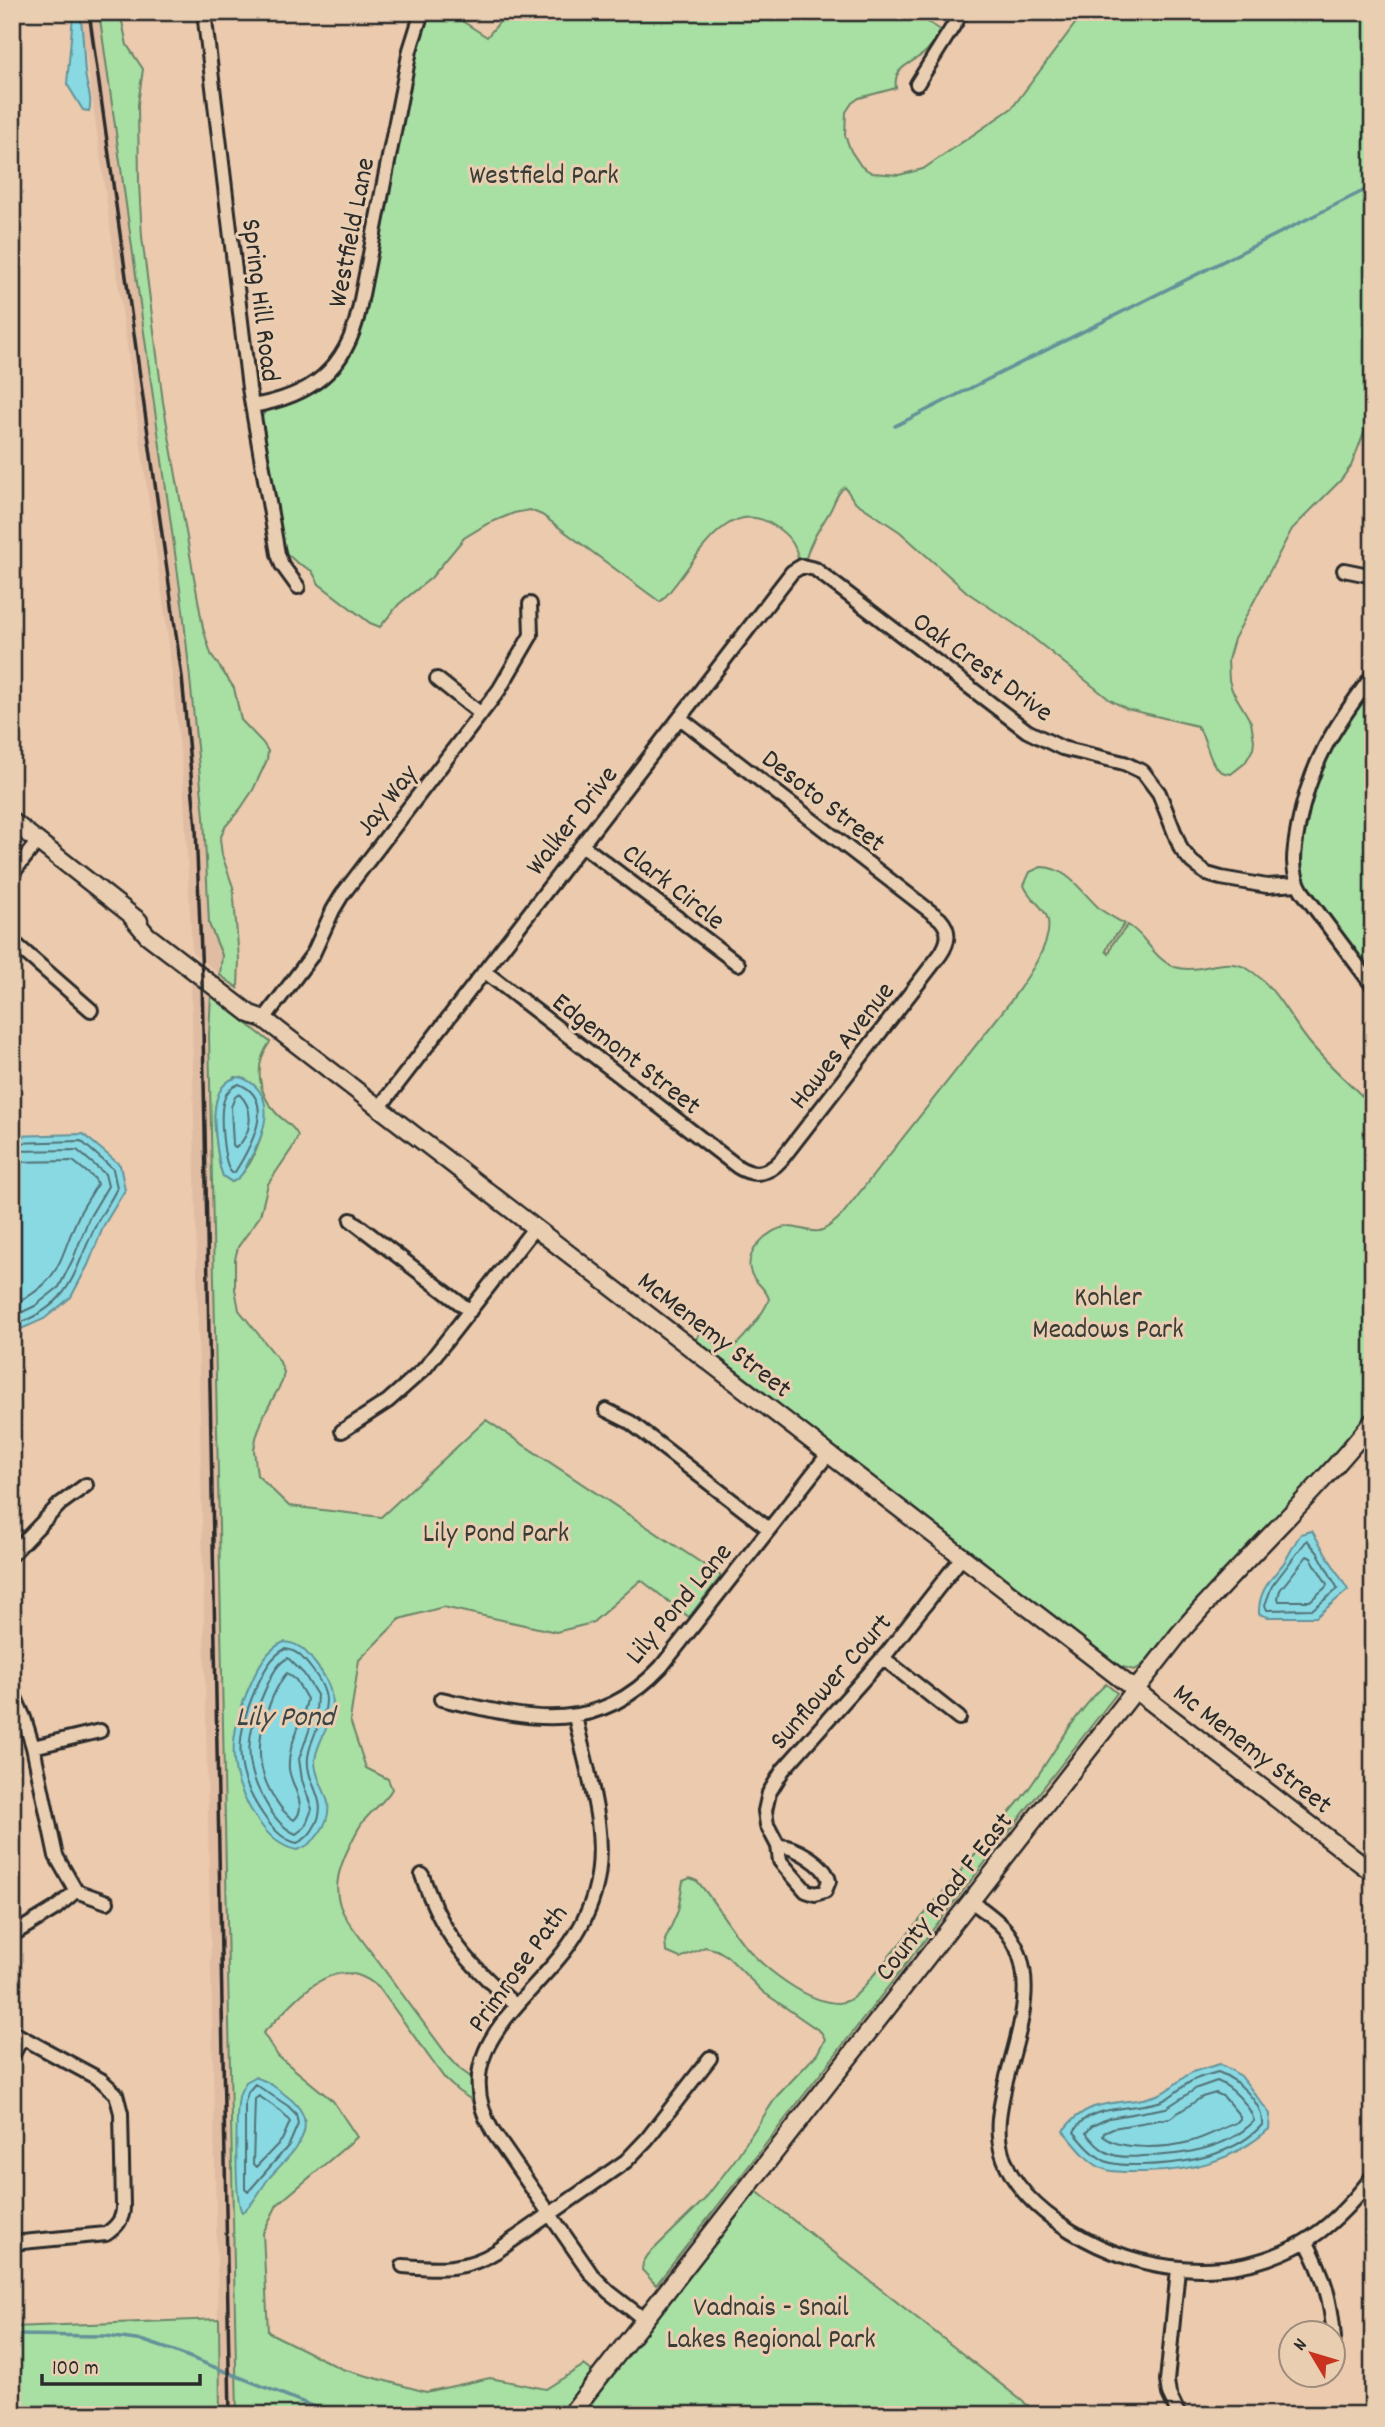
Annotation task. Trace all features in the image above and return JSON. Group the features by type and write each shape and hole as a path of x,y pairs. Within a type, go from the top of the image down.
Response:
{"street":[{"name":"Spring Hill Road","path":"204,12 252,407 278,554 284,568 298,587"},
{"name":"Westfield Lane","path":"252,407 289,398 311,387 331,370 350,341 359,310 410,50 422,12"},
{"path":"917,84 962,12"},
{"name":"Walker Drive","path":"379,1108 792,572 804,565"},
{"name":"Oak Crest Drive","path":"804,565 816,570 1027,731 1062,748 1124,763 1143,772 1159,793 1181,849 1200,869 1221,878 1267,886 1298,884"},
{"path":"1344,570 1373,576"},
{"name":"Jay Way","path":"264,1019 313,954 340,898 499,690 530,637 530,604"},
{"path":"1373,675 1334,727 1314,768 1303,804 1294,850 1298,884 1373,986"},
{"path":"437,679 481,714"},
{"name":"Desoto Street","path":"680,718 940,919"},
{"path":"12,821 38,841 12,874"},
{"name":"McMenemy Street","path":"38,841 132,917 153,928 256,1007 264,1019 379,1108 1136,1689"},
{"name":"Clark Circle","path":"582,845 738,964"},
{"name":"Hawes Avenue","path":"743,1170 764,1173 781,1160 944,949 948,933 940,919"},
{"path":"12,941 91,1010"},
{"name":"Edgemont Street","path":"484,971 743,1170"},
{"path":"351,1220 470,1311"},
{"path":"342,1431 411,1383 430,1363 535,1227"},
{"path":"606,1410 631,1422 769,1529"},
{"name":"County Road F East","path":"570,2415 1136,1689 1210,1598 1330,1474 1373,1421"},
{"name":"Lily Pond Lane","path":"441,1699 520,1716 546,1718 575,1716 620,1699 655,1673 828,1452"},
{"path":"12,1554 60,1504 86,1485"},
{"name":"Sunflower Court","path":"778,1846 768,1829 765,1816 766,1802 773,1784 883,1658 963,1556"},
{"path":"883,1658 959,1717"},
{"name":"Mc Menemy Street","path":"1136,1689 1373,1872"},
{"path":"12,1691 33,1747 56,1856 76,1891 107,1902"},
{"name":"Primrose Path","path":"575,1716 600,1831 597,1883 587,1915 574,1937 497,2028 485,2049 480,2072 481,2101 493,2133 595,2278 645,2320"},
{"path":"33,1747 100,1731"},
{"path":"422,1875 436,1912 455,1944 474,1967 516,2006"},
{"path":"12,1935 56,1908 76,1891"},
{"path":"971,1901 997,1921 1011,1938 1018,1951 1025,1980 1023,2007 998,2120 1001,2151 1012,2177 1025,2194 1087,2241 1135,2260 1178,2269 1226,2267 1251,2262 1306,2241 1343,2211 1373,2176"},
{"path":"12,2056 17,2035 109,2086 116,2094 121,2113 123,2212 116,2227 106,2234 12,2243"},
{"path":"402,2266 448,2269 471,2265 493,2254 634,2154 710,2058"},
{"path":"1306,2241 1323,2275 1331,2318"},
{"path":"1178,2269 1167,2381 1169,2394 1179,2415"}],"shaded area":[{"path":"80,12 99,12 228,937 227,980 192,952 183,776 167,630"},
{"path":"191,974 212,989 240,2390 305,2415 220,2415"}],"green space":[{"path":"99,12 120,12 127,45 143,69 138,104 142,237 163,402 203,628 211,654 234,688 241,720 268,751 267,760 253,790 225,827 220,839 222,855 233,887 239,959 238,988 220,975 222,955 209,924 204,816 183,610"},
{"name":"Westfield Park","path":"430,12 448,12 487,37 508,12 911,12 941,30 935,40 926,52 903,67 897,75 896,88 859,98 846,112 845,135 861,166 872,173 899,175 923,169 1012,108 1084,12 1373,12 1373,410 1351,466 1340,481 1292,529 1234,639 1228,660 1229,680 1251,722 1254,740 1253,749 1245,763 1231,774 1223,772 1213,762 1197,726 1127,709 1110,700 1022,629 968,593 900,532 854,501 845,487 838,494 816,533 806,558 798,558 790,539 773,525 755,518 738,519 709,541 660,602 542,515 530,510 514,513 487,524 464,538 431,578 399,604 380,627 370,623 319,584 312,571 287,554 261,418 265,412 297,401 333,378 359,337 418,48"},
{"path":"1373,685 1373,975 1308,890 1300,859 1309,805 1322,768 1339,735"},
{"name":"Kohler Meadows Park","path":"1041,867 1051,868 1067,876 1100,909 1125,924 1110,942 1106,951 1109,954 1113,943 1128,925 1161,959 1175,967 1193,969 1230,964 1239,965 1258,976 1317,1051 1373,1107 1373,1408 1317,1475 1211,1585 1143,1665 1134,1670 1119,1666 696,1340 701,1330 725,1349 739,1342 758,1319 769,1299 753,1277 749,1265 759,1243 780,1228 819,1231 841,1216 1010,1002 1037,961 1047,937 1047,917 1024,885 1030,872"},
{"name":"Lily Pond Park","path":"211,995 270,1042 260,1069 262,1087 270,1105 298,1136 268,1184 260,1216 238,1247 235,1259 235,1289 239,1310 279,1360 284,1372 256,1438 254,1450 257,1475 289,1506 381,1517 486,1420 721,1576 689,1617 641,1580 592,1623 556,1632 443,1607 400,1619 359,1660 350,1720 366,1768 388,1779 392,1789 355,1834 342,1864 337,1892 348,1921 448,2056 471,2077 472,2100 445,2079 380,1989 363,1977 347,1973 316,1983 263,2033 278,2056 333,2101 357,2137 277,2205 263,2233 268,2332 342,2369 426,2392 490,2378 546,2389 584,2365 593,2372 560,2415 237,2415 209,1034","holes":["236,1077 260,1093 264,1118 259,1144 247,1167 232,1182 223,1176 220,1167 215,1117 219,1093 226,1083"]},
{"path":"1106,1684 1117,1693 656,2285 642,2270 648,2255 704,2200 734,2161 777,2096 817,2054 825,2039 821,2032 763,1992 727,1956 717,1950 705,1947 680,1958 666,1952 665,1940 678,1911 683,1881 690,1878 697,1881 746,1947 788,1983 826,2001 848,2001 861,1990 1021,1799 1082,1710"},
{"name":"Vadnais - Snail Lakes Regional Park","path":"755,2190 1040,2415 580,2415"},
{"path":"219,2319 220,2415 12,2415 12,2327"}],"water":[{"path":"73,15 80,15 89,111 83,110 67,84"},
{"path":"240,1077 253,1084 261,1093 265,1114 264,1127 255,1150 242,1173 232,1182 223,1176 220,1167 215,1114 216,1101 221,1090 228,1081"},
{"path":"83,1134 120,1165 125,1190 104,1225 88,1265 71,1297 44,1319 12,1333 12,1136"},
{"path":"1312,1531 1348,1590 1316,1617 1268,1617 1259,1614 1260,1599 1266,1587 1301,1534"},
{"name":"Lily Pond","path":"284,1642 298,1646 311,1658 329,1686 332,1703 329,1721 315,1762 328,1803 327,1818 316,1838 297,1850 275,1840 266,1831 248,1805 235,1771 234,1737 243,1702 260,1665 268,1654"},
{"path":"1220,2064 1241,2076 1270,2114 1269,2129 1226,2156 1179,2169 1111,2171 1088,2159 1063,2131 1086,2110 1111,2103 1149,2098 1166,2091 1193,2072"},
{"path":"255,2077 277,2088 299,2108 304,2119 304,2129 295,2149 269,2178 250,2206 242,2212 237,2175 239,2095 246,2082"}],"waterway":[{"path":"895,426 1373,186"},
{"path":"12,2335 106,2336 144,2341 335,2415"}],"railway":[{"path":"89,12 182,677 196,828 202,977 230,2415"}]}
